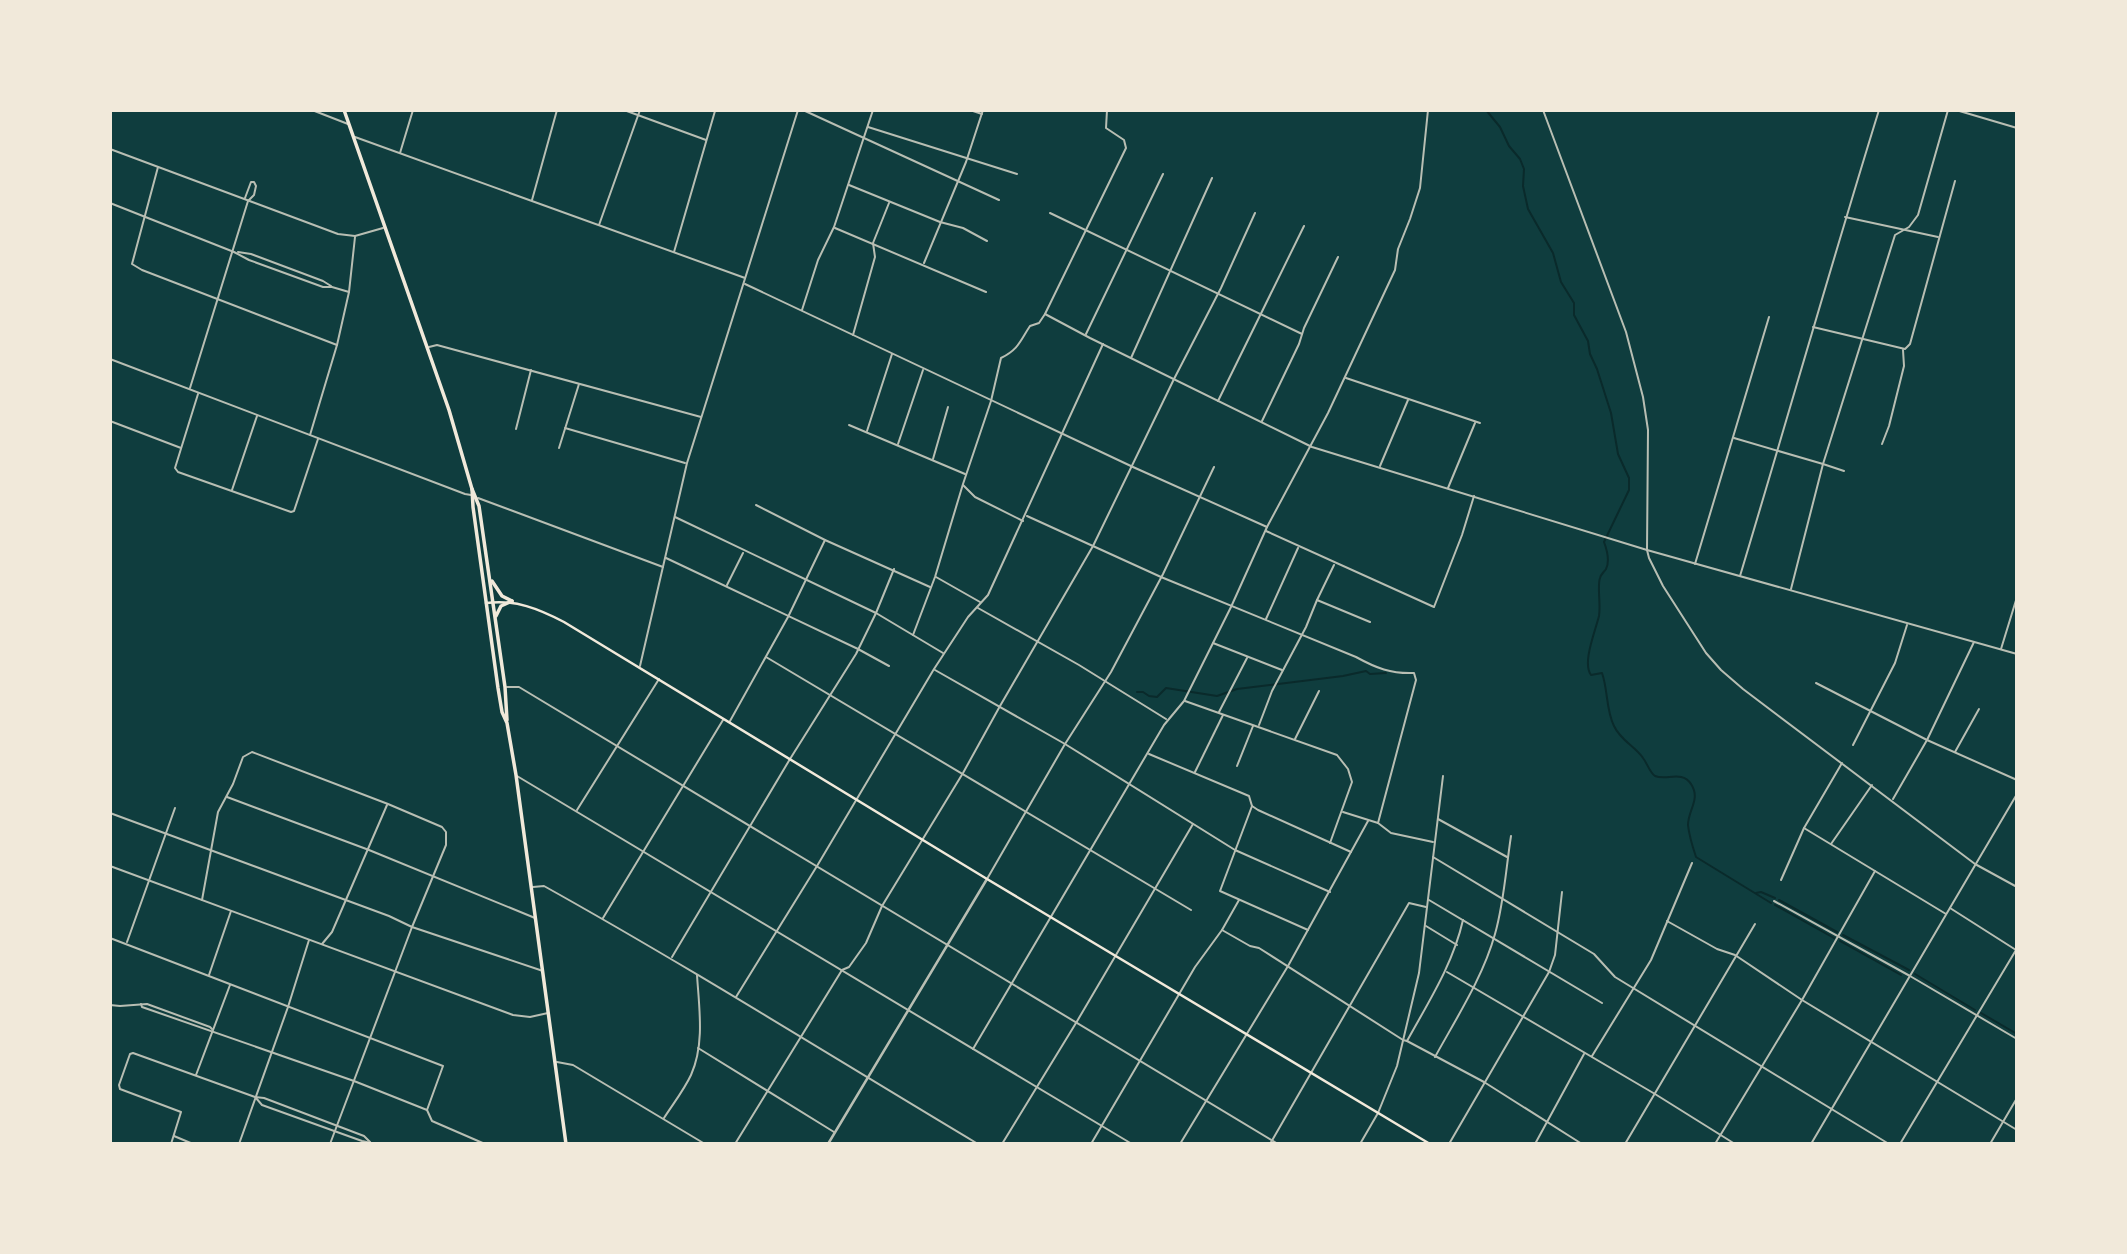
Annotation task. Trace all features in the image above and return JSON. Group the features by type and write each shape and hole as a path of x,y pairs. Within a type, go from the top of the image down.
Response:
{"main road":[{"path":"344,110 477,498 490,572 508,711 507,723"},
{"path":"472,489 500,700 516,775 566,1144"},
{"path":"490,572 496,590 512,601 564,622 1430,1144"},
{"path":"486,603 512,601"},
{"path":"496,622 501,606 512,601"}],"street":[{"path":"312,110 349,124"},
{"path":"400,154 414,110"},
{"path":"531,202 557,110"},
{"path":"624,110 707,141"},
{"path":"598,226 640,110"},
{"path":"640,667 687,463 797,110"},
{"path":"803,110 999,200"},
{"path":"802,311 818,260 834,227 873,110"},
{"path":"923,264 967,159 983,112 971,110"},
{"path":"913,635 935,577 991,401 1001,358 1013,352 1023,341 1030,326 1038,323 1045,314 1126,148 1124,140 1106,128 1107,110"},
{"path":"973,1049 1168,720 1184,701 1267,527 1312,447 1395,270 1398,249 1420,188 1428,110"},
{"path":"1543,110 1626,332 1643,397 1648,430 1647,550 1663,586 1706,653 1743,689 1975,864 2017,887"},
{"path":"1740,577 1812,327 1828,283 1845,217 1879,110"},
{"path":"1791,591 1823,464 1895,235 1909,227 1918,215 1948,110"},
{"path":"1956,110 2017,128"},
{"path":"674,252 715,111"},
{"path":"868,127 1017,174"},
{"path":"353,137 746,278"},
{"path":"110,149 338,234 355,236 385,227"},
{"path":"158,167 132,264 337,345"},
{"path":"1085,335 1163,174"},
{"path":"1131,358 1213,178"},
{"path":"1812,327 1903,349 1910,344 1955,181"},
{"path":"190,390 234,252 248,185 254,182 254,195 246,200"},
{"path":"849,184 940,222 963,228 987,241"},
{"path":"853,335 875,257 873,243 889,202"},
{"path":"110,204 249,260 310,282 332,286"},
{"path":"1050,213 1302,334"},
{"path":"735,1144 842,970 849,967 866,943 882,906 963,773 1093,547 1255,213"},
{"path":"1845,217 1939,237"},
{"path":"1218,401 1304,226"},
{"path":"834,227 986,292"},
{"path":"310,436 337,345 349,292 355,236"},
{"path":"234,252 251,254 349,292"},
{"path":"1261,422 1338,257"},
{"path":"744,284 1063,435 1267,527"},
{"path":"1045,314 1312,447 1609,539 2017,654"},
{"path":"1695,564 1769,317"},
{"path":"736,997 944,653 968,617 988,595 1103,344"},
{"path":"427,348 437,345 702,417"},
{"path":"1882,444 1904,366 1903,349"},
{"path":"867,432 892,354"},
{"path":"110,359 471,495"},
{"path":"897,445 923,369"},
{"path":"516,429 531,370"},
{"path":"1345,378 1480,424"},
{"path":"559,448 579,383"},
{"path":"198,393 175,468 178,472 291,512 294,511 318,439"},
{"path":"1379,467 1408,399"},
{"path":"933,460 948,407"},
{"path":"232,491 257,416"},
{"path":"110,421 181,447"},
{"path":"1448,488 1476,422"},
{"path":"849,425 966,475"},
{"path":"565,428 687,463"},
{"path":"1733,438 1844,471"},
{"path":"828,1144 1065,744 1105,682 1161,578 1214,467"},
{"path":"963,484 975,497 1023,521"},
{"path":"1265,531 1434,607 1474,496"},
{"path":"477,498 663,567"},
{"path":"756,505 825,540 931,587"},
{"path":"1026,516 1161,578 1380,669 1414,673 1416,680 1378,823"},
{"path":"674,517 876,613 944,653"},
{"path":"729,722 788,617 825,540"},
{"path":"1265,621 1298,547"},
{"path":"727,586 744,551"},
{"path":"665,558 889,666"},
{"path":"1258,727 1335,564"},
{"path":"672,958 858,649 894,569"},
{"path":"935,577 981,603"},
{"path":"2001,649 2017,597"},
{"path":"1317,600 1370,622"},
{"path":"978,607 1168,720"},
{"path":"1853,745 1895,663 1907,623"},
{"path":"1892,800 1927,740 1975,642"},
{"path":"1213,643 1283,670"},
{"path":"765,657 1191,910"},
{"path":"1218,713 1248,657"},
{"path":"934,669 1065,744 1235,849 1330,892"},
{"path":"576,811 659,679"},
{"path":"1816,683 1927,740 2017,780"},
{"path":"505,687 519,687 1278,1144"},
{"path":"1295,740 1319,691"},
{"path":"1184,701 1337,755 1343,761 1352,782 1330,844"},
{"path":"1955,752 1979,709"},
{"path":"1195,773 1223,715"},
{"path":"603,919 724,719"},
{"path":"1237,766 1253,725"},
{"path":"202,900 218,812 243,757 252,752 388,804 442,827 446,832 446,845 330,1144"},
{"path":"1148,753 1248,796 1252,806 1220,891 1309,930"},
{"path":"1781,880 1804,828 1842,763"},
{"path":"516,775 1132,1144"},
{"path":"1360,1144 1378,1114 1405,1040 1419,972 1443,776"},
{"path":"1831,845 1872,785"},
{"path":"1811,1144 2017,794"},
{"path":"226,797 369,850 536,919"},
{"path":"321,944 332,932 388,804"},
{"path":"1252,806 1352,852"},
{"path":"126,944 175,808"},
{"path":"1342,812 1378,823 1391,833 1435,842"},
{"path":"110,813 412,927 543,971"},
{"path":"1437,818 1508,858"},
{"path":"1180,1144 1309,930 1368,821"},
{"path":"1002,1144 1193,823"},
{"path":"1804,828 1946,914"},
{"path":"1436,1056 1473,987 1494,939 1511,836"},
{"path":"1433,858 1594,954 1615,977 1889,1144"},
{"path":"1591,1057 1651,960 1692,863"},
{"path":"110,866 513,1015 530,1017 548,1013"},
{"path":"1715,1144 1875,872"},
{"path":"532,887 544,887 672,958 978,1144"},
{"path":"1449,1144 1549,972 1555,955 1562,892"},
{"path":"1428,899 1602,1003"},
{"path":"1091,1144 1195,967 1222,930 1239,900"},
{"path":"1774,901 1910,976 2017,1040"},
{"path":"1271,1142 1409,903 1427,907"},
{"path":"1900,1144 2017,950 1950,908"},
{"path":"209,976 231,911"},
{"path":"1405,1040 1446,971 1457,945 1463,920"},
{"path":"1667,921 1717,949 1735,955 1802,1000 2017,1130"},
{"path":"1625,1144 1755,924"},
{"path":"1425,925 1457,945"},
{"path":"1222,930 1250,946 1259,948 1350,1007 1484,1082 1582,1144"},
{"path":"110,938 443,1066 427,1110"},
{"path":"239,1144 309,940"},
{"path":"1446,971 1735,1144"},
{"path":"664,1119 696,1061 699,1028 697,974"},
{"path":"195,1076 230,984"},
{"path":"110,1005 147,1004 210,1027 427,1110 432,1121 485,1144"},
{"path":"698,1048 835,1132"},
{"path":"1535,1144 1584,1053"},
{"path":"171,1144 181,1112 120,1088 130,1054 264,1098 364,1136 370,1142"},
{"path":"555,1062 573,1065 705,1144"},
{"path":"255,1097 262,1105 362,1143 376,1144"},
{"path":"1990,1144 2017,1098"},
{"path":"173,1136 193,1144"}],"waterway":[{"path":"1486,110 1500,127 1524,169 1523,186 1528,209 1553,253 1561,282 1574,303 1574,315 1588,341 1611,413 1618,454 1629,478 1629,490 1604,542 1608,563 1599,581 1599,616 1590,647 1589,670 1591,675 1602,673 1614,726 1620,736 1640,754 1653,775 1683,778 1694,789 1688,825 1696,857 1771,903"},
{"path":"1137,692 1157,697 1166,688 1217,696 1237,689 1366,671 1370,674 1386,673"},
{"path":"1756,893 1761,892 1775,898"},
{"path":"1779,900 1837,932"},
{"path":"1775,905 1834,938"},
{"path":"1843,935 1909,970"},
{"path":"1840,941 1901,975"},
{"path":"1915,974 1975,1010"},
{"path":"1981,1013 2017,1034"}]}
